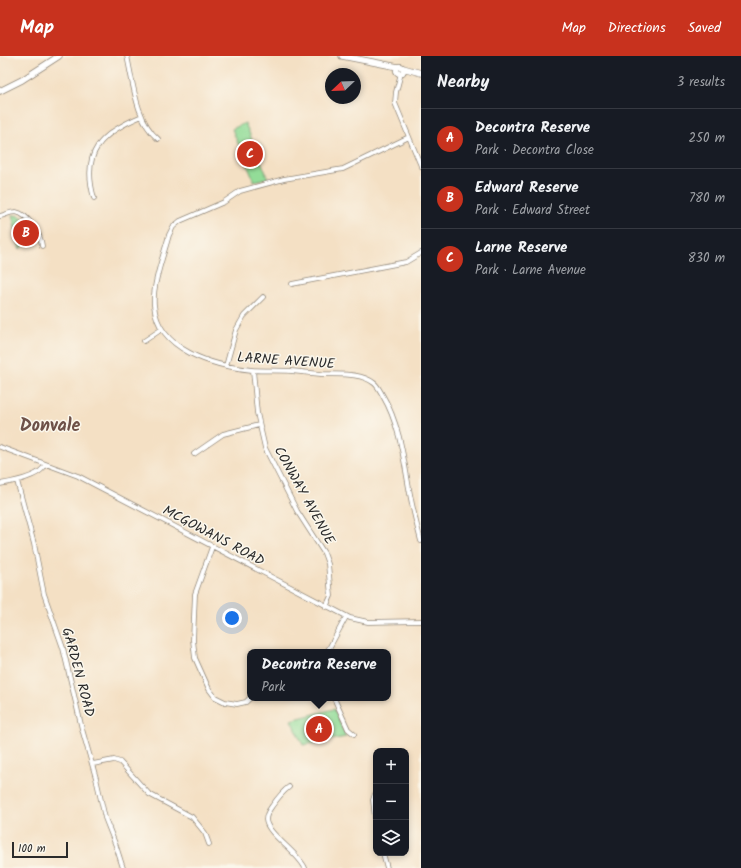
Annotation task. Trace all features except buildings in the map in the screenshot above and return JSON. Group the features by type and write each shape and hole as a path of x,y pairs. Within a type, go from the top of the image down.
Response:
{"street":[{"path":"127,56 142,116 150,131 158,139"},
{"path":"342,56 387,66 400,71 413,71 421,73"},
{"path":"0,91 22,80 58,57"},
{"path":"400,71 395,103 421,166"},
{"path":"94,198 90,174 96,148 117,128 142,116"},
{"name":"LARNE AVENUE","path":"409,137 343,169 284,179 242,190 224,202 188,216 176,224 169,235 154,295 155,312 162,329 169,339 181,348 226,366 253,370 353,376 370,381 376,385 392,413 404,457 410,494 421,541"},
{"path":"0,216 13,212 24,216 38,233 42,246"},
{"path":"292,284 400,263 421,253"},
{"path":"226,366 236,330 244,316 263,297"},
{"path":"144,341 162,329"},
{"name":"CONWAY AVENUE","path":"253,370 259,425 265,448 297,511 327,559 330,570 331,598 326,607"},
{"path":"194,454 223,434 259,425"},
{"name":"MCGOWANS ROAD","path":"0,447 78,476 346,617 362,622 421,621"},
{"path":"0,484 17,481 42,471 45,465"},
{"name":"GARDEN ROAD","path":"17,481 32,538 44,594 63,648 82,729 93,764 105,818 123,868"},
{"path":"212,547 195,594 193,640 195,658 214,697 225,702 237,704 247,701"},
{"path":"330,649 346,617"},
{"path":"335,701 348,729 354,734"},
{"path":"93,764 114,760 120,762 149,794 192,817 205,833 209,844"},
{"path":"289,787 282,793 268,812 266,820 268,827 297,855 305,868"},
{"path":"384,856 387,868"}],"green space":[{"path":"245,123 268,178 254,181 232,129"},
{"path":"12,215 20,216 29,224 36,235 20,249"},
{"path":"334,709 346,737 303,745 291,720"}],"place":[{"name":"Larne Reserve","path":"250,154"},
{"name":"Edward Reserve","path":"26,233"},
{"name":"Decontra Reserve","path":"319,729"}],"district":[{"name":"Donvale","path":"50,425"}]}
